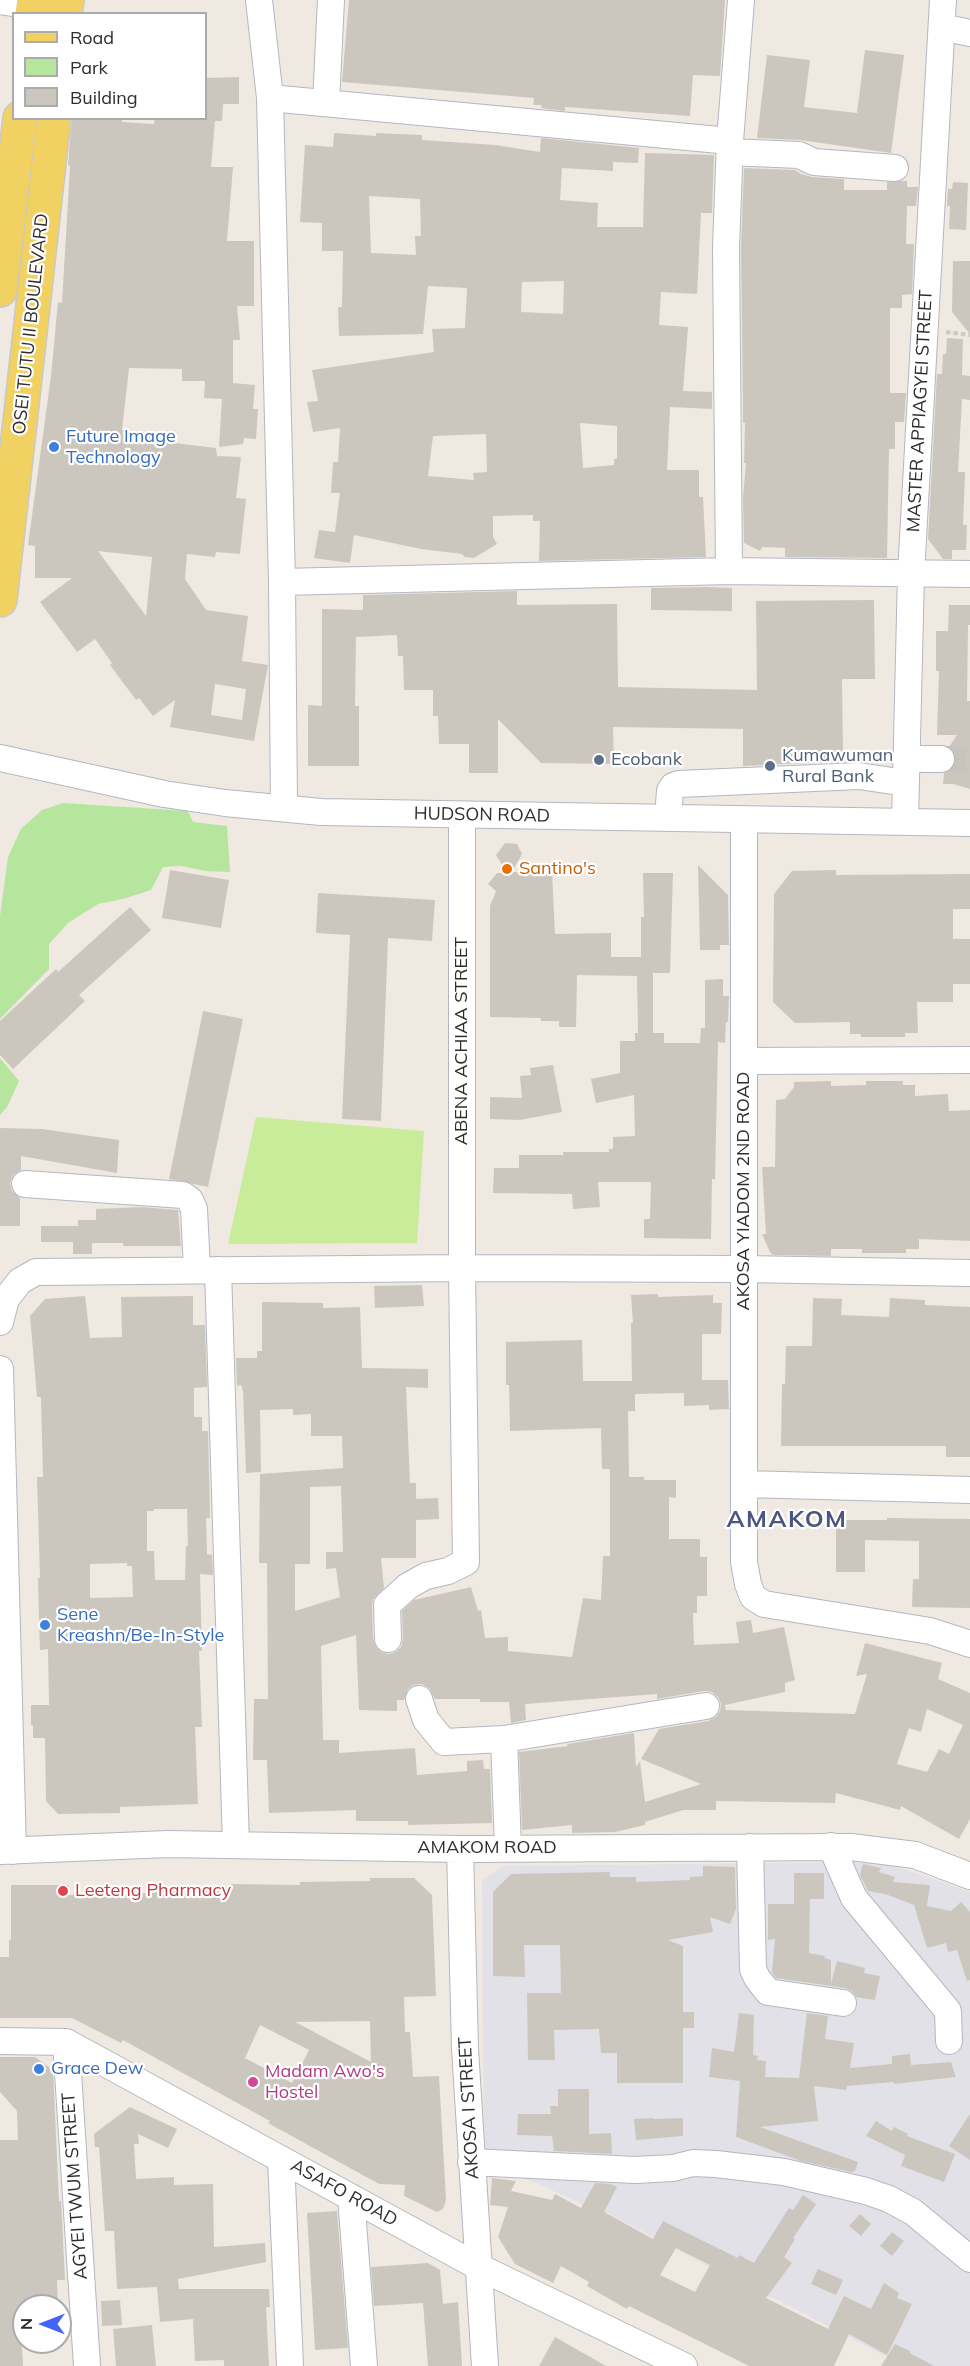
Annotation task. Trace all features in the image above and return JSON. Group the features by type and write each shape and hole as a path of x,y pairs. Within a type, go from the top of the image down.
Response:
{"main road":[{"name":"OSEI TUTU II BOULEVARD","path":"0,290 20,120"},
{"name":"OSEI TUTU II BOULEVARD","path":"0,600 54,120"}],"street":[{"path":"259,0 270,98 282,582 284,808"},
{"path":"327,103 332,0"},
{"path":"729,571 726,247 730,147 741,0"},
{"name":"MASTER APPIAGYEI STREET","path":"906,822 911,574 943,0"},
{"path":"0,1 33,6"},
{"path":"942,27 970,33"},
{"path":"270,98 799,155 814,162 895,168"},
{"path":"282,582 729,571 970,574"},
{"name":"HUDSON ROAD","path":"0,758 152,791 225,803 321,812 970,823"},
{"path":"668,818 670,791 673,786 679,784 859,776 907,771 941,759"},
{"name":"ABENA ACHIAA STREET","path":"388,1639 387,1605 408,1586 426,1576 448,1571 466,1562 462,1268 462,815"},
{"name":"AKOSA YIADOM 2ND ROAD","path":"744,819 744,1562 748,1584 753,1597 764,1604 930,1631 970,1644"},
{"path":"744,1061 970,1060"},
{"path":"25,1184 183,1195 190,1200 194,1209 207,1270 236,1845"},
{"path":"0,1322 6,1299 20,1281 36,1272 462,1268 970,1273"},
{"path":"0,1369 7,1851"},
{"path":"744,1484 970,1490"},
{"path":"419,1699 426,1720 444,1742 504,1739 706,1706"},
{"path":"504,1739 508,1848"},
{"name":"AMAKOM ROAD","path":"7,1851 168,1844 460,1849 831,1846 915,1855 970,1876"},
{"path":"831,1846 854,1898 948,2012 949,2041"},
{"path":"750,1847 753,1969 757,1978 768,1992 843,2003"},
{"name":"AKOSA I STREET","path":"460,1849 465,2049 485,2366"},
{"name":"ASAFO ROAD","path":"0,2041 66,2042 477,2266 684,2366"},
{"name":"AGYEI TWUM STREET","path":"66,2042 87,2366"},
{"path":"281,2159 290,2366"},
{"path":"471,2162 635,2170 673,2168 693,2163 784,2172 866,2191 889,2199 913,2212 970,2259"},
{"path":"351,2197 364,2366"}],"shaded area":[{"path":"884,1862 970,1892 970,2366 904,2366 778,2300 760,2294 608,2213 601,2213 532,2181 484,2169 482,1880 504,1866"}],"green space":[{"path":"63,803 188,811 193,822 227,826 230,872 205,871 182,866 163,867 151,890 98,904 68,923 49,944 49,969 0,1019 0,916 8,857 21,829 42,810"},
{"path":"0,1058 19,1081 7,1107 0,1115"},
{"path":"256,1117 424,1131 417,1243 228,1244"}],"building":[{"path":"349,0 725,0 720,76 693,75 690,116 565,107 565,111 533,105 534,98 342,82"},
{"path":"865,50 904,55 891,153 800,140 757,138 767,55 810,60 804,107 857,113"},
{"path":"239,77 239,104 223,104 222,121 215,121 211,167 233,167 227,241 254,241 254,306 237,306 240,340 233,340 233,383 255,385 253,409 258,409 256,439 244,438 243,444 219,447 222,399 204,398 205,381 182,381 182,369 129,368 122,430 151,434 150,440 216,448 217,456 241,457 236,498 246,499 240,554 216,552 215,557 187,554 185,579 206,610 248,616 242,661 268,665 254,741 170,727 175,700 153,716 139,698 136,700 110,665 112,663 95,639 77,652 40,602 72,578 35,578 35,546 28,545 51,376 58,302 62,303 72,120 122,120 122,122 154,124 155,120 207,120 207,78","holes":["98,551 152,557 146,616","215,684 246,689 242,720 211,715"]},
{"path":"334,133 376,136 376,133 422,135 422,140 495,145 540,152 541,138 639,148 638,163 613,162 613,171 562,168 560,200 598,203 597,227 643,227 645,153 714,155 712,213 701,213 697,294 661,292 659,325 688,327 683,391 712,392 712,409 670,407 667,470 699,470 699,497 703,497 706,557 539,561 540,521 533,521 533,515 493,516 493,537 497,544 474,558 354,535 350,563 314,558 319,530 335,532 340,493 331,493 333,462 338,462 340,428 313,432 307,402 318,401 312,370 434,352 432,329 465,328 467,288 428,286 423,334 339,336 338,307 342,307 343,251 322,251 322,223 300,222 305,145 333,147","holes":["369,196 420,199 421,236 415,236 416,255 371,253","564,281 563,314 521,312 522,282","580,423 617,426 617,459 614,459 614,465 583,468","486,434 487,472 473,473 474,480 428,476 433,436"]},
{"path":"744,168 795,170 812,177 844,179 844,190 887,190 887,182 902,181 907,181 907,187 918,187 916,206 907,206 906,244 914,244 912,294 902,295 902,308 890,308 890,393 906,393 904,422 895,422 895,449 889,449 887,558 785,557 785,548 762,547 760,551 744,543 743,497 746,463 744,463 745,423 743,423 741,247"},
{"path":"953,182 968,183 966,230 949,229 948,189 952,189"},
{"path":"953,261 970,261 970,334 952,312"},
{"path":"947,338 963,339 962,375 970,376 970,400 962,399 958,472 965,472 963,525 967,525 966,550 952,550 952,559 943,559 928,539 937,374 942,374"},
{"path":"651,588 732,588 732,611 651,610"},
{"path":"517,591 517,605 617,604 618,687 757,690 756,601 874,600 875,679 842,679 843,751 828,762 743,766 743,729 613,727 614,764 541,763 498,719 498,773 469,773 469,744 439,744 438,716 433,716 433,690 404,690 403,656 398,656 397,635 356,637 355,706 359,706 359,766 308,766 308,705 322,706 322,609 363,610 363,595"},
{"path":"949,605 970,605 967,701 970,701 970,789 953,784 943,784 944,773 954,766 956,758 954,751 949,747 957,735 937,735 939,671 936,671 936,631 948,631"},
{"path":"505,843 517,844 522,854 512,872 552,872 555,934 611,933 611,957 641,957 641,917 644,917 643,873 673,873 670,973 653,973 653,1033 664,1033 664,1043 700,1043 701,1028 705,1028 705,980 723,979 723,996 729,996 725,1043 718,1042 715,1179 712,1179 711,1239 644,1238 644,1219 650,1219 651,1182 598,1182 600,1207 573,1209 572,1194 493,1193 494,1168 519,1168 519,1155 609,1152 609,1149 613,1149 613,1137 635,1136 634,1095 596,1103 591,1079 620,1073 620,1041 635,1041 635,1033 638,1033 637,976 577,975 576,1027 559,1027 559,1021 541,1021 541,1018 490,1017 490,906 496,891 488,884 497,873 507,873 496,855"},
{"path":"698,865 728,895 729,945 720,945 720,950 700,950"},
{"path":"170,870 229,880 221,928 162,918"},
{"path":"836,870 836,875 970,874 970,909 953,909 953,939 970,939 970,984 953,984 953,1002 917,1002 918,1033 905,1033 905,1037 861,1037 861,1034 850,1034 850,1022 795,1023 773,1002 774,894 792,871"},
{"path":"318,893 435,900 432,941 388,938 381,1121 342,1119 350,935 316,933"},
{"path":"130,907 151,930 79,995 85,1001 13,1069 0,1055 0,1021 56,969 58,972"},
{"path":"203,1011 243,1019 208,1187 169,1179"},
{"path":"553,1065 562,1112 520,1120 490,1119 490,1097 522,1098 520,1076 531,1075 530,1068"},
{"path":"831,1081 831,1086 866,1085 866,1081 903,1081 903,1085 915,1085 915,1096 948,1094 949,1111 970,1110 970,1241 919,1239 919,1249 906,1249 906,1253 862,1253 862,1249 831,1249 831,1256 773,1255 770,1252 762,1234 766,1234 762,1167 775,1167 776,1100 785,1099 794,1087 794,1082"},
{"path":"0,1128 42,1129 119,1140 117,1173 21,1156 21,1170 13,1175 10,1184 12,1191 20,1198 20,1226 0,1226"},
{"path":"141,1207 178,1210 181,1246 123,1246 123,1243 92,1243 92,1254 73,1254 73,1242 41,1242 41,1226 78,1226 78,1220 96,1220 96,1209"},
{"path":"422,1285 424,1306 375,1308 374,1286"},
{"path":"658,1294 658,1297 713,1295 713,1303 722,1303 721,1334 702,1334 702,1380 728,1380 729,1409 709,1410 709,1405 684,1406 684,1393 635,1394 635,1411 628,1411 629,1477 644,1477 644,1480 676,1480 676,1498 669,1497 669,1539 700,1539 700,1557 707,1557 707,1596 697,1596 697,1613 693,1613 694,1645 739,1643 736,1622 751,1620 753,1633 784,1627 795,1680 785,1683 785,1692 725,1705 726,1710 855,1714 867,1674 856,1676 865,1643 942,1663 938,1679 970,1693 970,1819 959,1839 901,1806 900,1810 836,1793 835,1803 716,1801 716,1810 683,1810 645,1822 645,1825 615,1832 572,1833 572,1825 522,1830 519,1752 568,1746 567,1744 634,1733 636,1767 640,1761 645,1802 701,1784 641,1759 659,1729 708,1721 716,1717 721,1704 718,1697 712,1692 704,1691 657,1699 657,1694 525,1704 526,1720 511,1723 509,1702 480,1702 480,1699 435,1699 429,1688 421,1684 408,1689 404,1700 397,1700 397,1711 359,1710 356,1635 321,1646 323,1740 339,1740 339,1753 415,1748 417,1775 467,1771 467,1761 483,1760 484,1769 490,1769 492,1823 408,1825 408,1821 356,1821 356,1810 269,1813 267,1760 253,1760 254,1699 268,1699 267,1563 259,1563 260,1474 343,1468 342,1436 311,1436 311,1414 293,1415 293,1409 260,1410 261,1472 246,1473 243,1391 241,1385 237,1386 236,1358 257,1358 257,1351 262,1351 262,1302 323,1303 323,1308 360,1307 362,1368 428,1369 428,1388 406,1387 410,1483 416,1483 416,1499 438,1498 439,1519 416,1520 416,1558 381,1558 384,1588 373,1599 372,1605 373,1639 376,1647 381,1652 389,1654 401,1647 402,1611 414,1600 471,1587 478,1611 481,1610 485,1638 508,1637 508,1651 572,1657 583,1598 601,1600 603,1556 610,1556 610,1469 602,1469 601,1428 510,1431 509,1385 506,1385 506,1342 582,1340 583,1381 632,1381 631,1295","holes":["341,1486 343,1552 326,1552 326,1569 336,1568 340,1597 295,1611 295,1564 310,1564 310,1487","927,1709 963,1725 949,1754 939,1749 927,1772 897,1764 909,1728 921,1732"]},
{"path":"85,1296 90,1338 122,1337 121,1297 193,1296 193,1325 205,1325 207,1387 194,1388 194,1417 202,1417 202,1431 208,1431 210,1518 206,1518 207,1554 212,1555 213,1575 200,1574 202,1651 199,1651 202,1727 195,1727 198,1804 120,1807 120,1813 58,1814 46,1801 45,1738 33,1738 33,1725 31,1725 31,1705 49,1705 48,1649 40,1650 39,1619 37,1477 43,1477 41,1397 37,1397 30,1316 45,1299","holes":["154,1509 187,1509 188,1546 186,1546 185,1580 155,1580 154,1551 147,1551 147,1511 154,1511","127,1563 127,1566 132,1566 133,1597 90,1598 90,1564"]},
{"path":"813,1298 842,1299 841,1315 889,1317 890,1298 925,1300 925,1305 970,1307 970,1457 946,1457 946,1446 781,1446 782,1384 785,1384 786,1346 812,1346"},
{"path":"887,1518 970,1519 970,1608 912,1607 913,1579 919,1579 919,1541 865,1540 865,1572 836,1572 836,1520 887,1520"},
{"path":"863,1864 881,1868 879,1872 895,1877 893,1882 930,1885 927,1906 951,1911 961,1902 970,1912 970,1980 967,1981 957,1950 948,1952 946,1943 927,1948 914,1905 885,1894 868,1891 860,1875"},
{"path":"703,1866 735,1867 736,1909 730,1924 710,1917 713,1932 668,1940 683,1946 683,2012 694,2012 694,2028 683,2028 683,2083 617,2083 617,2053 601,2053 599,2029 554,2030 555,2060 528,2060 527,1993 561,1993 560,1945 524,1945 525,1977 493,1976 493,1892 511,1874 610,1872 610,1877 636,1877 636,1882 690,1880 690,1877 703,1876"},
{"path":"794,1873 824,1873 824,1899 810,1899 809,1953 825,1956 824,1958 831,1960 831,1984 837,1961 865,1968 864,1973 880,1976 875,2000 856,1997 852,1991 845,1988 776,1978 772,1972 775,1939 768,1940 768,1904 794,1904"},
{"path":"370,1878 414,1878 432,1895 436,1996 404,1997 405,2032 410,2032 413,2077 439,2076 446,2200 443,2209 437,2212 404,2196 405,2185 379,2184 123,2040 121,2043 72,2018 0,2018 0,1957 9,1957 11,1885 69,1885 69,1895 155,1893 155,1890 231,1887 231,1884 300,1885 300,1882 370,1881","holes":["370,2021 371,2062 295,2022","260,2025 309,2050 292,2083 245,2058"]},
{"path":"739,2013 754,2015 753,2055 758,2056 757,2060 766,2061 765,2077 799,2078 807,2013 828,2016 825,2039 854,2043 850,2068 892,2064 892,2056 910,2054 911,2065 951,2062 956,2077 894,2084 894,2082 847,2086 846,2090 814,2086 818,2121 760,2127 858,2162 855,2171 851,2172 801,2161 736,2137 740,2081 709,2077 712,2048 734,2052"},
{"path":"0,2057 35,2057 53,2070 65,2280 57,2280 58,2294 12,2294 12,2354 22,2354 23,2366 0,2366 0,2140 18,2140 17,2111 0,2092"},
{"path":"558,2089 589,2089 589,2134 611,2133 612,2154 554,2151 552,2136 517,2135 518,2114 551,2114 550,2106 558,2106"},
{"path":"130,2107 177,2129 168,2148 138,2134 139,2144 134,2144 136,2179 174,2177 174,2185 213,2184 214,2247 265,2243 266,2262 178,2279 179,2289 269,2289 270,2307 266,2307 269,2366 224,2366 224,2360 195,2361 193,2319 160,2322 157,2287 117,2289 114,2231 105,2231 99,2147 95,2147 94,2134"},
{"path":"970,2114 970,2160 949,2146"},
{"path":"683,2118 683,2136 636,2140 634,2119"},
{"path":"876,2121 892,2131 894,2127 908,2134 907,2136 955,2154 944,2182 901,2166 905,2155 866,2136"},
{"path":"492,2178 516,2181 511,2191 552,2200 555,2194 581,2208 595,2183 611,2184 617,2187 604,2212 653,2239 663,2221 738,2258 739,2255 754,2263 789,2208 793,2210 803,2195 816,2204 793,2238 795,2239 784,2257 792,2263 766,2298 828,2329 844,2296 871,2309 884,2283 899,2293 897,2298 912,2304 887,2355 849,2334 834,2366 749,2366 629,2306 627,2309 587,2286 589,2282 561,2266 553,2283 515,2264 498,2237 508,2207 490,2205","holes":["676,2248 710,2265 695,2292 660,2275"]},
{"path":"337,2211 348,2348 315,2350 307,2213"},
{"path":"860,2214 871,2224 861,2236 849,2226"},
{"path":"892,2232 904,2241 892,2256 880,2246"},
{"path":"428,2263 440,2270 443,2304 458,2302 462,2366 428,2366 423,2303 374,2306 371,2267"},
{"path":"818,2269 843,2280 836,2295 811,2284"},
{"path":"120,2300 122,2325 102,2326 101,2301"},
{"path":"152,2325 156,2366 116,2366 113,2329"},
{"path":"555,2337 606,2366 539,2366"},
{"path":"895,2344 910,2351 934,2366 881,2366"}],"tunnel":[{"path":"941,759 970,759"}],"place":[{"name":"Future Image Technology","path":"54,447"},
{"name":"Ecobank","path":"599,760"},
{"name":"Kumawuman Rural Bank","path":"770,766"},
{"name":"Santino's","path":"507,869"},
{"name":"Sene Kreashn/Be-In-Style","path":"45,1625"},
{"name":"Leeteng Pharmacy","path":"63,1891"},
{"name":"Grace Dew","path":"39,2069"},
{"name":"Madam Awo's Hostel","path":"253,2082"}],"district":[{"name":"AMAKOM","path":"787,1520"}]}
